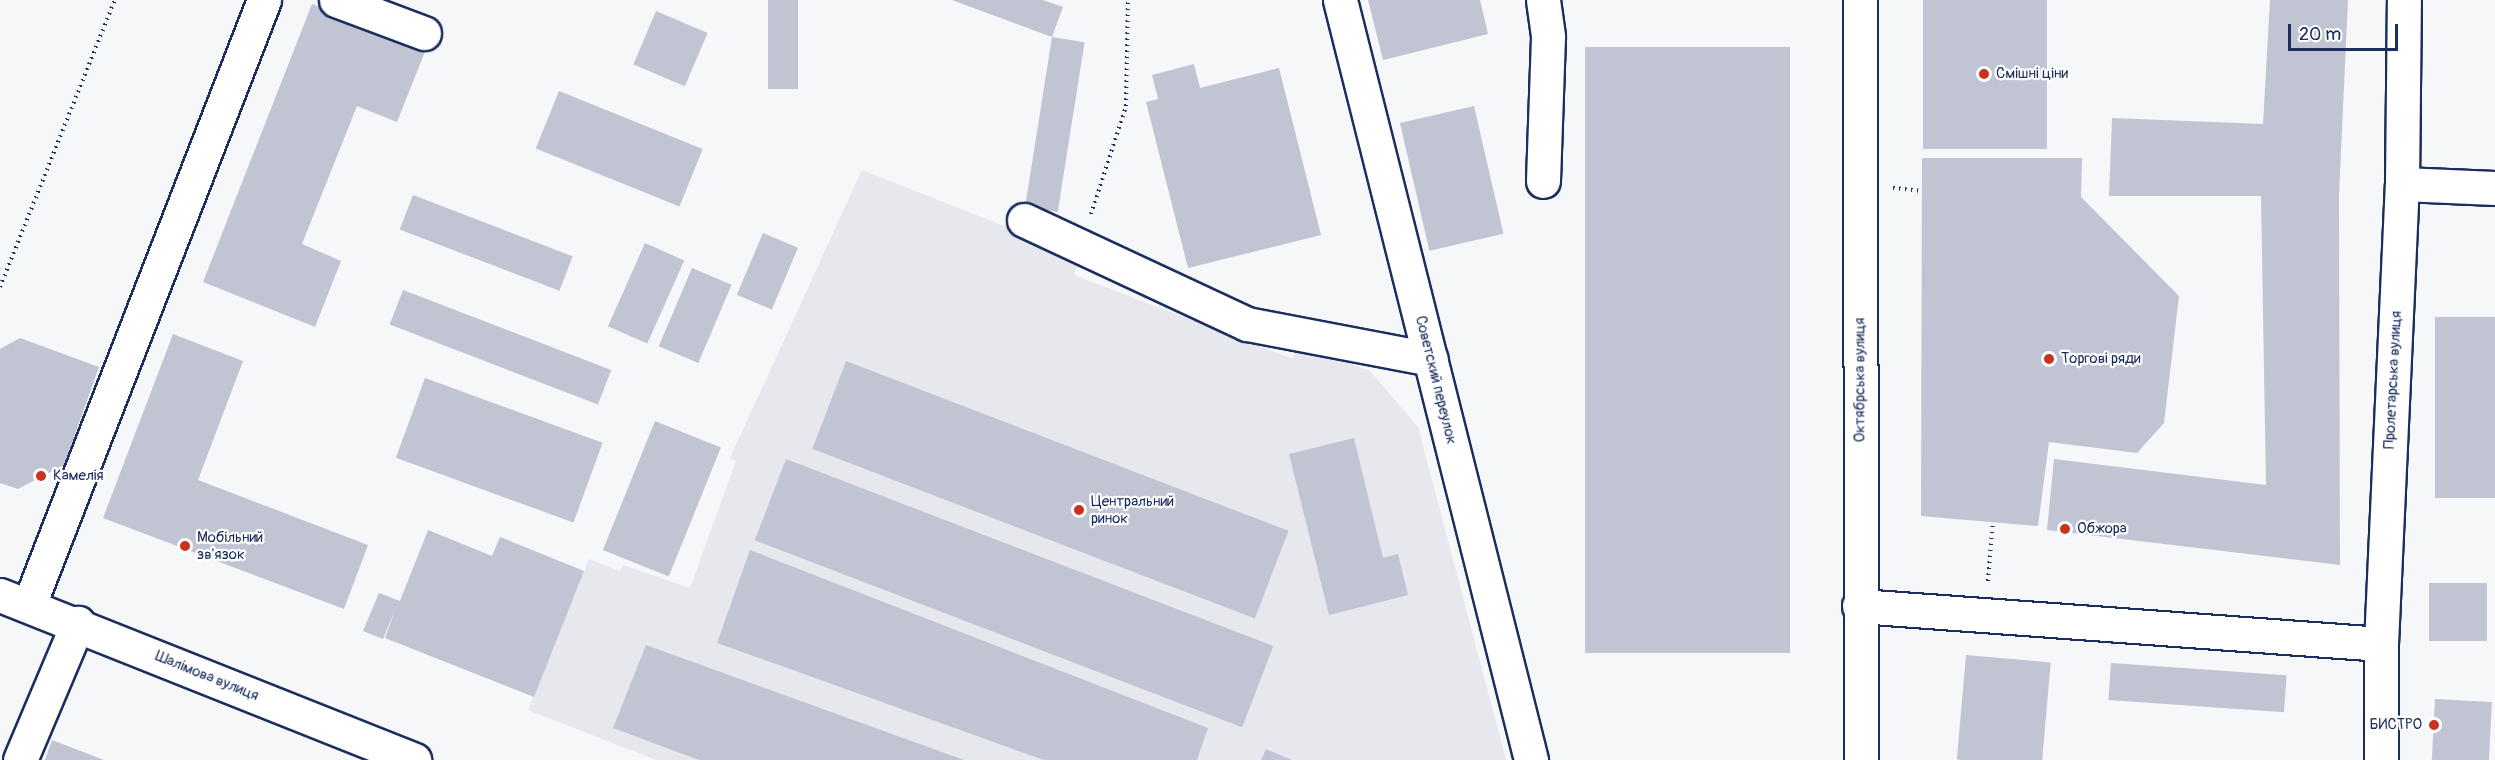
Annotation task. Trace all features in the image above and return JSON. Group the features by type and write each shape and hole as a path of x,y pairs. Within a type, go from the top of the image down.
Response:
{"main road":[{"path":"14,600 264,0"},
{"path":"336,0 424,33"},
{"name":"Советский переулок","path":"1340,0 1531,760"},
{"path":"1543,0 1548,37 1543,181"},
{"name":"Октябрська вулиця","path":"1860,0 1861,760"},
{"name":"Пролетарська вулиця","path":"2381,760 2381,644 2402,184 2404,0"},
{"path":"2402,184 2495,188"},
{"path":"1024,220 1247,324 1431,358"},
{"name":"Шалімова вулиця","path":"14,600 78,623 414,760"},
{"path":"1859,606 2381,644"},
{"path":"20,760 78,623"}],"path":[{"path":"0,287 115,0"},
{"path":"1081,246 1126,106 1128,0"},
{"path":"1984,615 1994,522"}],"shaded area":[{"name":"Центральний ринок","path":"862,170 1080,256 1074,275 1293,359 1297,344 1370,371 1418,427 1506,760 656,760 528,710 589,559 620,571 623,565 690,588 736,461 730,458"}],"building":[{"path":"768,0 798,0 798,89 768,89"},
{"path":"952,0 1043,0 1063,7 1052,37"},
{"path":"1368,0 1480,0 1488,34 1383,60"},
{"name":"Смішні ціни","path":"1923,0 2047,0 2047,149 1923,149"},
{"path":"2270,0 2348,0 2339,195 2340,565 2047,530 2054,459 2266,485 2261,196 2109,196 2112,118 2263,124"},
{"path":"312,4 426,49 397,122 357,106 302,244 341,261 315,327 203,282"},
{"path":"656,11 708,33 685,86 633,64"},
{"path":"1052,37 1085,42 1058,212 1025,207"},
{"path":"1585,47 1790,47 1790,653 1585,653"},
{"path":"1194,64 1200,88 1279,68 1321,235 1188,268 1146,102 1158,99 1152,75"},
{"path":"559,91 703,149 679,207 536,148"},
{"path":"1474,106 1503,234 1429,251 1400,123"},
{"path":"1922,158 2082,158 2081,197 2179,296 2164,423 2137,453 2049,442 2038,526 1921,516"},
{"path":"413,195 573,256 559,291 400,230"},
{"path":"763,233 798,248 772,310 737,295"},
{"path":"645,243 684,260 647,344 608,326"},
{"path":"692,268 732,285 698,363 659,346"},
{"path":"403,290 611,370 598,404 390,325"},
{"path":"2435,317 2495,317 2495,498 2435,498"},
{"path":"173,334 243,361 198,480 368,545 344,609 103,518"},
{"path":"20,338 99,367 64,465 18,489 0,483 0,349"},
{"path":"846,361 1289,531 1255,619 812,449"},
{"path":"425,378 603,443 574,523 396,458"},
{"path":"655,421 721,448 669,576 603,550"},
{"path":"1354,438 1383,558 1398,554 1408,595 1329,615 1289,454"},
{"path":"786,459 1273,646 1242,727 755,540"},
{"path":"428,530 492,556 500,537 584,571 534,697 385,638 395,610 383,639 363,631 379,593 400,601"},
{"path":"750,550 1208,728 1197,760 1044,760 717,643"},
{"path":"2429,583 2487,583 2487,641 2429,641"},
{"path":"646,645 964,760 699,760 613,728"},
{"path":"1966,655 2051,662 2042,760 1957,760"},
{"path":"2111,663 2287,675 2284,712 2108,700"},
{"path":"2435,699 2492,702 2489,760 2432,760"},
{"path":"52,740 104,760 45,760"},
{"path":"1266,749 1292,760 1261,760"}],"place":[{"name":"Смішні ціни","path":"1984,74"},
{"name":"Торгові ряди","path":"2049,359"},
{"name":"Камелія","path":"41,476"},
{"name":"Центральний ринок","path":"1079,510"},
{"name":"Обжора","path":"2065,529"},
{"name":"Мобільний зв'язок","path":"185,546"},
{"name":"БИСТРО","path":"2434,725"}]}
